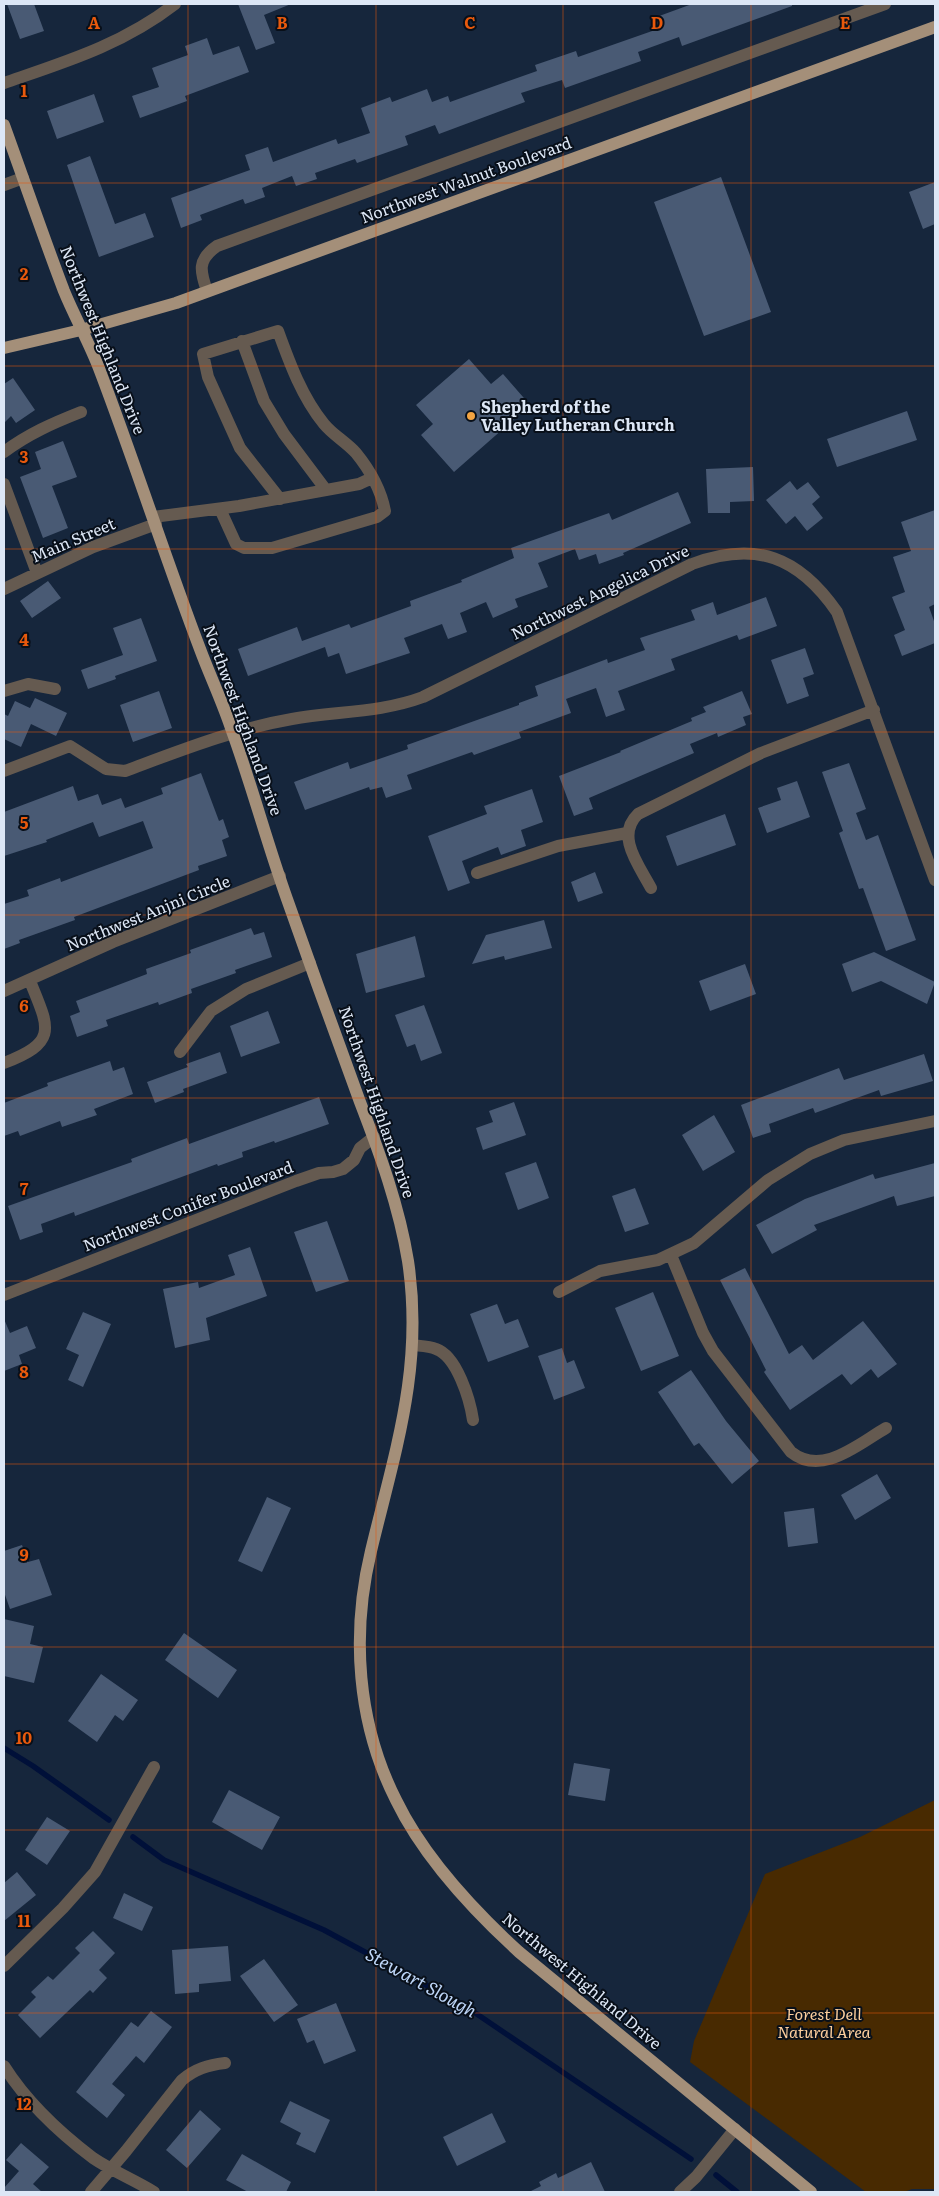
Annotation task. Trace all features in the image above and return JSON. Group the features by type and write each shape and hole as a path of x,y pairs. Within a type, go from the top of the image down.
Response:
{"main road":[{"name":"Northwest Walnut Boulevard","path":"4,348 81,330 176,303 935,26"},
{"name":"Northwest Highland Drive","path":"4,125 64,290 98,365 200,649 233,732 310,963 389,1180 403,1232 412,1300 410,1378 402,1430 370,1557 359,1632 361,1678 367,1714 380,1764 396,1802 417,1835 446,1876 495,1930 519,1952 811,2192"}],"street":[{"path":"4,83 96,51 132,33 175,4"},
{"path":"208,291 202,275 201,265 208,253 217,246 885,4"},
{"path":"4,185 23,178"},
{"path":"220,509 236,544 244,548 272,548 377,517 385,511 382,495 356,453 326,426 310,404 291,366 278,331 203,354 208,377 240,448 280,499"},
{"path":"242,341 264,401 284,434 326,490"},
{"path":"4,452 25,437 46,426 81,412"},
{"name":"Main Street","path":"4,589 155,520 359,484 372,478"},
{"path":"4,484 37,573"},
{"name":"Northwest Angelica Drive","path":"233,732 292,719 382,709 403,704 431,693 692,564 708,558 734,554 759,554 782,561 809,578 822,590 837,612 935,880"},
{"path":"4,690 28,684 55,690"},
{"path":"651,888 633,852 627,833 632,820 638,814 761,753 874,710"},
{"path":"4,771 70,746 106,769 124,771 233,732"},
{"path":"477,873 558,846 627,833"},
{"name":"Northwest Anjni Circle","path":"4,991 30,981 113,942 280,876"},
{"path":"180,1052 211,1011 246,989 310,963"},
{"path":"4,1063 32,1052 44,1033 45,1019 30,981"},
{"path":"558,1292 600,1271 658,1260 694,1243 768,1180 810,1154 862,1136 935,1122"},
{"name":"Northwest Conifer Boulevard","path":"4,1295 319,1173 342,1169 354,1160 360,1148 374,1137"},
{"path":"671,1255 703,1333 713,1351 792,1452 799,1458 807,1462 821,1463 834,1458 886,1428"},
{"path":"412,1346 437,1349 449,1359 470,1400 473,1420"},
{"path":"4,1966 63,1908 95,1872 154,1767"},
{"path":"90,2192 112,2168 182,2080 192,2072 209,2065 224,2063"},
{"path":"4,2066 33,2103 63,2133 94,2159 154,2192"},
{"path":"680,2192 696,2177 735,2129"}],"green space":[{"name":"Forest Dell Natural Area","path":"935,1800 935,2189 912,2189 904,2192 866,2192 690,2062 694,2041 765,1874 860,1837"}],"building":[{"path":"7,4 34,4 44,31 20,39"},
{"path":"238,4 291,4 264,15 275,43 256,50"},
{"path":"692,4 792,4 792,6 682,46 679,37 638,52 641,61 565,88 562,80 521,93 525,102 439,134 435,125 405,136 408,145 357,163 355,159 315,173 317,179 296,186 292,176 262,188 265,197 245,204 243,199 200,215 202,220 181,228 171,198 250,170 245,155 268,147 273,162 336,139 338,144 370,133 361,108 390,97 392,102 427,89 432,102 448,96 450,102 537,71 535,65 576,51 578,57 655,30 651,19"},
{"path":"207,38 213,55 239,46 249,72 185,96 187,101 140,118 132,96 159,87 152,68 188,55 185,46"},
{"path":"94,94 104,122 57,139 47,111"},
{"path":"90,156 115,224 145,213 154,237 99,257 67,165"},
{"path":"721,177 771,312 704,336 654,202"},
{"path":"935,182 935,224 923,229 909,192"},
{"path":"469,359 491,384 503,374 530,405 454,472 421,435 433,424 416,405"},
{"path":"13,378 35,410 16,423 11,416 4,423 4,384"},
{"path":"907,411 917,440 837,467 827,439"},
{"path":"63,441 77,477 52,486 68,528 43,538 20,477 41,469 35,452"},
{"path":"753,467 754,501 730,502 730,513 708,513 706,469"},
{"path":"790,481 797,490 808,482 820,497 812,504 823,518 807,531 795,516 786,524 766,500"},
{"path":"678,492 691,523 623,553 624,555 599,564 596,554 579,560 575,549 538,563 548,587 515,599 518,607 493,618 486,602 460,613 467,632 448,639 442,624 404,638 410,653 346,674 339,653 328,657 325,647 248,676 238,649 297,627 302,641 349,624 351,628 411,606 410,601 462,582 461,580 514,558 511,548 609,513 612,520"},
{"path":"935,510 935,604 929,607 935,624 935,643 902,656 894,635 905,630 892,597 905,592 893,557 911,551 901,522"},
{"path":"48,581 61,598 32,618 20,601"},
{"path":"766,597 777,626 739,640 737,635 671,659 675,670 618,691 625,710 606,717 596,688 566,699 571,713 519,732 521,738 474,755 472,752 407,775 412,789 386,798 382,787 370,790 369,787 305,810 294,782 348,762 350,769 408,749 407,745 519,705 519,703 538,696 535,686 607,659 608,663 645,650 640,638 695,620 691,610 713,602 717,615"},
{"path":"141,618 157,661 115,676 116,679 88,689 81,670 123,655 113,628"},
{"path":"805,648 814,674 803,678 809,696 787,704 771,660"},
{"path":"159,691 172,728 133,742 120,705"},
{"path":"742,691 752,714 743,717 746,725 718,737 717,733 690,744 694,753 589,798 593,809 574,816 559,776 621,752 692,721 691,718 706,712 703,707"},
{"path":"35,698 67,713 56,736 31,724 21,747 4,739 4,714 8,716 15,701 30,708"},
{"path":"849,763 866,809 856,813 866,840 878,835 916,940 886,951 863,888 859,889 839,833 843,831 822,772"},
{"path":"201,773 219,821 223,819 229,837 222,840 227,856 198,866 199,870 74,917 75,920 19,940 20,943 4,949 4,904 29,896 27,890 60,878 61,882 153,848 143,821 99,837 93,822 46,840 47,842 4,856 4,812 73,786 78,801 98,794 102,805 121,798 125,808 163,794 161,788"},
{"path":"797,781 810,817 767,833 758,808 781,800 777,788"},
{"path":"532,789 543,822 521,830 526,846 501,855 498,847 462,861 470,883 448,891 428,836 487,814 484,806"},
{"path":"725,814 736,845 677,866 666,836"},
{"path":"595,872 603,893 578,902 571,882"},
{"path":"544,920 552,948 505,960 504,956 472,964 486,935"},
{"path":"251,928 254,935 264,932 272,957 235,970 236,973 191,989 192,993 159,1005 158,1002 106,1020 108,1026 77,1037 70,1016 80,1012 76,1001 147,974 146,969 191,953 190,950"},
{"path":"415,936 425,977 366,993 356,954"},
{"path":"874,952 935,982 927,1004 881,981 852,992 842,964"},
{"path":"745,964 756,994 710,1011 699,981"},
{"path":"424,1005 442,1053 421,1061 415,1044 407,1047 395,1015"},
{"path":"268,1011 280,1043 241,1057 230,1026"},
{"path":"220,1052 227,1073 183,1089 184,1092 155,1103 147,1082 188,1067 186,1064"},
{"path":"924,1054 933,1081 881,1096 879,1090 815,1113 813,1108 769,1124 771,1132 753,1138 741,1105 839,1068 844,1080"},
{"path":"110,1061 113,1071 124,1067 133,1094 94,1109 97,1115 62,1127 60,1121 20,1136 18,1131 4,1136 4,1103 48,1086 47,1083"},
{"path":"319,1097 329,1124 275,1143 274,1141 242,1152 243,1157 218,1166 217,1164 75,1216 74,1212 41,1224 43,1232 20,1240 8,1206 132,1162 131,1159 187,1138 189,1144"},
{"path":"514,1102 526,1135 483,1150 476,1128 493,1122 489,1111"},
{"path":"714,1115 735,1152 703,1171 682,1135"},
{"path":"536,1162 549,1198 518,1210 505,1173"},
{"path":"935,1163 935,1196 897,1206 894,1196 814,1225 817,1230 772,1254 756,1225 805,1199 873,1174 875,1179"},
{"path":"635,1188 649,1224 625,1232 612,1196"},
{"path":"327,1221 349,1281 316,1292 294,1232"},
{"path":"250,1247 267,1296 206,1318 210,1340 175,1348 163,1289 198,1282 199,1288 235,1275 228,1255"},
{"path":"745,1268 789,1354 802,1345 813,1360 863,1321 897,1364 878,1378 871,1369 851,1385 842,1374 790,1410 764,1372 766,1370 720,1280"},
{"path":"653,1292 679,1356 641,1371 615,1308"},
{"path":"497,1304 505,1324 518,1319 529,1347 488,1362 470,1314"},
{"path":"83,1312 111,1324 83,1387 68,1380 79,1355 66,1349"},
{"path":"4,1319 10,1333 27,1326 36,1348 19,1355 22,1364 4,1371"},
{"path":"562,1348 567,1363 574,1360 585,1388 554,1400 538,1356"},
{"path":"691,1370 726,1421 759,1461 732,1484 699,1443 694,1446 658,1392"},
{"path":"877,1474 891,1498 855,1520 841,1495"},
{"path":"267,1497 291,1508 262,1572 238,1561"},
{"path":"814,1508 818,1543 788,1547 784,1512"},
{"path":"22,1545 28,1562 39,1559 52,1595 10,1609 4,1592 4,1551"},
{"path":"4,1619 34,1626 30,1644 43,1647 34,1683 4,1676"},
{"path":"184,1633 237,1670 218,1698 165,1660"},
{"path":"101,1674 138,1700 123,1721 115,1715 97,1742 68,1721"},
{"path":"574,1763 610,1769 605,1801 568,1795"},
{"path":"229,1790 280,1817 262,1850 212,1822"},
{"path":"47,1817 70,1831 47,1865 25,1850"},
{"path":"17,1872 36,1895 4,1921 4,1883"},
{"path":"124,1893 153,1907 142,1931 113,1918"},
{"path":"93,1931 115,1953 99,1970 107,1978 93,1993 90,1990 40,2038 18,2015 36,1997 31,1992 48,1976 53,1980 80,1953 75,1948"},
{"path":"228,1946 231,1981 199,1984 199,1992 175,1994 172,1950"},
{"path":"264,1959 298,2005 274,2022 240,1976"},
{"path":"336,2003 356,2051 324,2064 314,2040 307,2043 297,2019"},
{"path":"151,2011 172,2027 144,2063 136,2056 112,2084 125,2095 107,2118 76,2092 131,2022 138,2027"},
{"path":"290,2101 330,2120 315,2153 296,2144 301,2133 280,2122"},
{"path":"200,2110 221,2129 187,2168 166,2150"},
{"path":"492,2113 506,2142 457,2166 443,2137"},
{"path":"21,2143 49,2167 33,2184 42,2192 4,2192 4,2188 19,2171 6,2160"},
{"path":"242,2154 291,2182 286,2192 248,2192 226,2180"},
{"path":"591,2162 605,2192 529,2192 541,2186 539,2182 556,2173 558,2178"}],"waterway":[{"name":"Stewart Slough","path":"4,1748 33,1766 109,1820"},
{"name":"Stewart Slough","path":"133,1837 164,1860 324,1930 465,2006 691,2159"},
{"name":"Stewart Slough","path":"716,2175 737,2192"}],"place":[{"name":"Shepherd of the Valley Lutheran Church","path":"471,416"}]}
